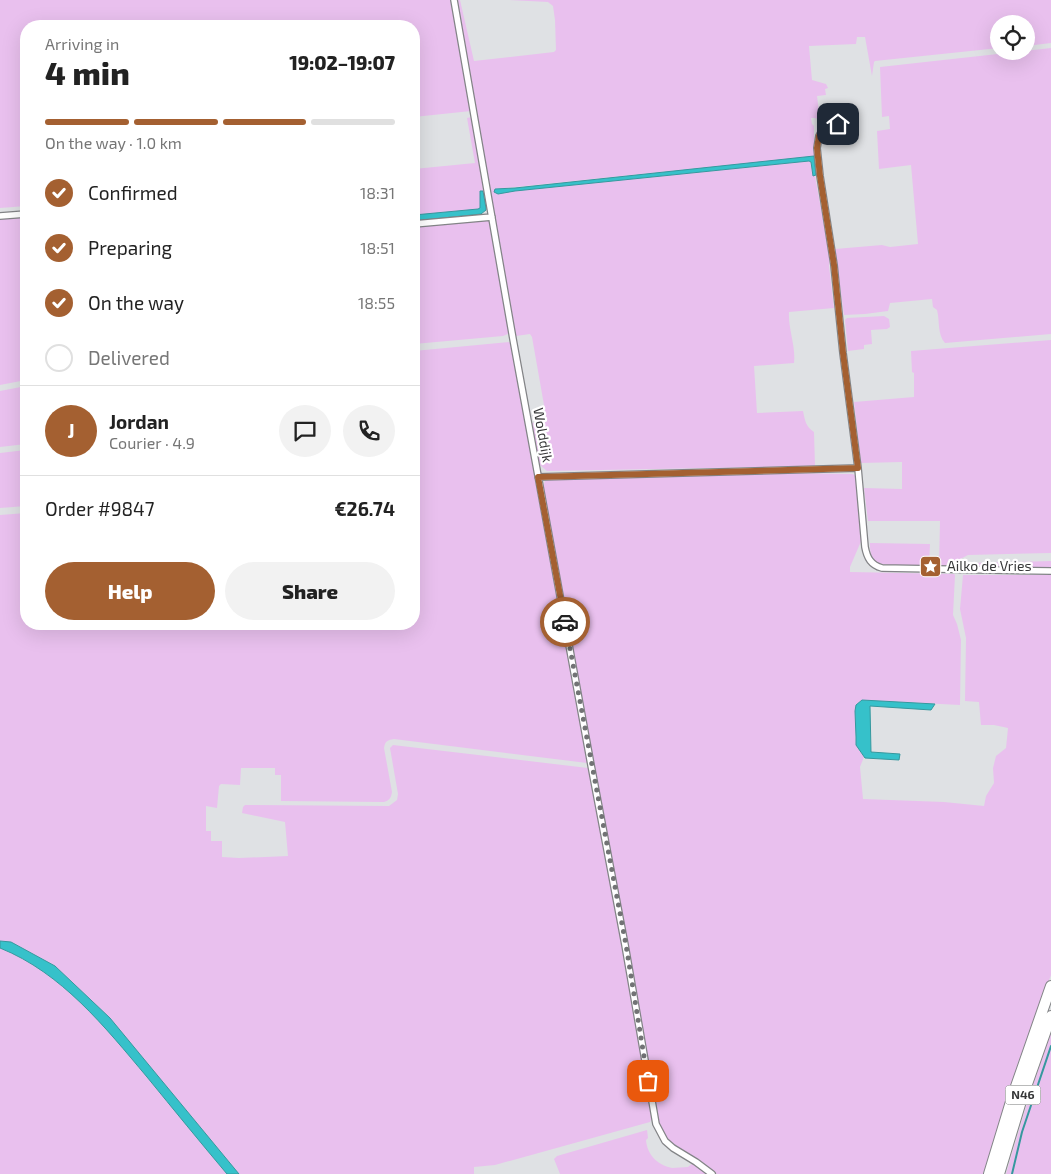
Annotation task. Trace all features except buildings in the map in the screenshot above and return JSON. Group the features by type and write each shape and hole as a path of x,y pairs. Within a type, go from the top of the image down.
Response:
{"highway":[{"name":"N46","path":"994,1173 1013,1094 1051,986"},
{"name":"N46","path":"994,1173 1004,1157 1021,1101 1051,1016"}],"street":[{"name":"Wolddijk","path":"454,0 538,477 626,945 656,1124 665,1141 672,1148 712,1174"},
{"path":"838,124 824,127 819,136 817,148 834,265 858,468 866,554 871,563 882,568 1051,571"},
{"path":"0,216 20,214"},
{"path":"420,223 492,217"},
{"path":"538,477 858,468"}],"shaded area":[{"path":"0,0 451,0 471,111 420,116 420,20 20,20 20,206 0,208"},
{"path":"456,0 460,0 474,61 554,52 556,50 553,6 548,2 509,0 1051,0 1051,43 1035,45 1035,15 990,15 990,49 875,61 872,76 865,37 857,37 856,44 809,46 812,80 826,84 828,88 825,89 826,95 817,96 819,112 826,115 825,119 822,121 811,118 814,126 814,156 495,189 498,194 811,162 830,258 829,266 834,308 789,312 794,363 754,366 757,413 803,411 806,423 814,432 815,466 547,471 540,465 537,459 531,423 547,422 532,337 530,334 516,336"},
{"path":"1051,48 1051,334 945,343 941,336 937,310 933,307 932,299 890,303 888,311 844,315 835,249 918,244 911,165 879,169 877,131 890,129 889,116 882,117 880,67 990,55 990,60 1035,60 1035,50"},
{"path":"472,117 482,177 483,191 480,208 420,214 420,168 475,163 467,118"},
{"path":"20,217 20,381 0,385 0,218"},
{"path":"490,220 510,333 503,336 420,343 420,226"},
{"path":"884,316 889,319 890,327 887,329 871,330 872,344 864,345 864,349 848,351 845,320 847,318"},
{"path":"1051,340 1051,553 968,555 947,566 939,566 940,521 868,521 864,488 902,489 902,462 861,463 854,402 914,397 914,373 912,372 911,351"},
{"path":"510,343 587,763 394,739 387,741 384,748 392,792 390,798 384,802 281,801 281,775 275,775 275,768 241,768 240,785 221,784 219,786 217,808 206,806 206,831 211,831 211,841 222,841 222,857 288,856 285,822 242,813 243,807 245,805 389,806 397,800 398,794 390,748 393,745 588,768 613,893 652,1117 650,1122 495,1165 474,1167 474,1174 239,1174 110,1018 55,966 11,942 0,941 0,515 20,513 20,630 420,630 420,350"},
{"path":"20,387 20,445 0,447 0,391"},
{"path":"20,451 20,506 0,508 0,453"},
{"path":"780,473 855,475 862,539 850,567 850,572 955,575 953,615 961,640 960,705 862,700 856,705 856,745 864,757 860,767 863,799 944,802 984,806 986,796 994,783 993,768 996,756 1006,748 1008,728 981,725 979,702 965,701 966,638 960,609 963,575 1051,575 1051,975 1018,1063 983,1174 717,1174 700,1160 680,1150 670,1142 664,1134 657,1117 581,708 543,487 545,481 549,480"},
{"path":"870,543 930,544 929,566 900,566 879,563 872,557"},
{"path":"1051,561 1051,567 1014,568 974,566 973,563"},
{"path":"0,948 43,972 81,1003 131,1058 227,1174 0,1174"},
{"path":"1051,1033 1051,1174 1006,1174 1029,1097"},
{"path":"647,1130 648,1150 657,1162 672,1168 688,1167 693,1163 709,1174 560,1174 554,1159 557,1156"}],"water":[{"path":"814,156 816,175 813,176 811,162 809,161 498,194 494,192 495,189"},
{"path":"480,191 483,191 486,210 481,214 420,220 420,214 480,208"},
{"path":"862,700 935,704 931,710 870,706 871,752 900,754 899,760 865,758 856,745 855,711 856,705"},
{"path":"0,941 11,942 55,966 110,1018 239,1174 227,1174 131,1058 81,1003 43,972 0,948"}],"waterway":[{"path":"1012,1174 1022,1132 1051,1046"}],"way so far":[{"path":"565,622 626,945 648,1081"}],"place":[{"name":"Ailko de Vries","path":"931,566"}],"route":[{"path":"565,622 538,477 858,468 834,265 817,148 819,136 824,127 838,124"}]}
